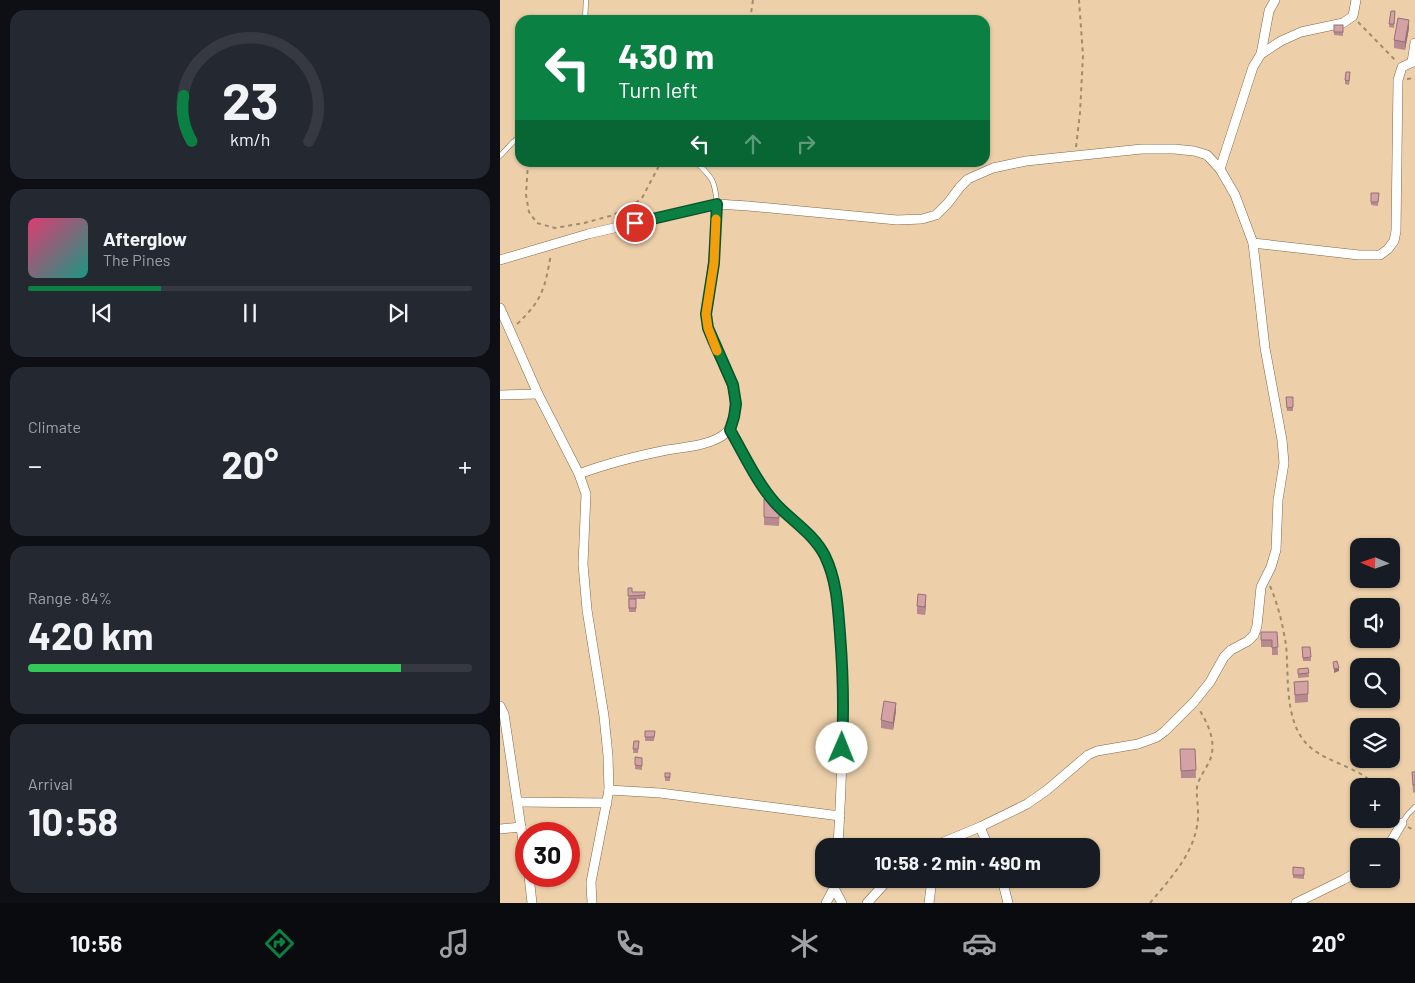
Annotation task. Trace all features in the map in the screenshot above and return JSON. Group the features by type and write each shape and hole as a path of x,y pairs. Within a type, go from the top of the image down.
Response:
{"street":[{"path":"1220,169 1253,67 1261,54 1269,11 1275,0"},
{"path":"1261,54 1281,41 1302,32 1343,24 1353,16 1356,0"},
{"path":"1253,243 1359,255 1380,255 1388,250 1394,242 1396,231 1398,80 1402,67 1413,62 1415,43"},
{"path":"500,260 620,226 717,204 897,220 922,219 936,215 968,179 994,168 1026,161 1142,148 1174,149 1194,151 1207,155 1220,169 1235,196 1253,243 1265,348 1282,440 1284,463 1278,500 1275,559 1261,587 1257,626 1254,635 1248,642 1231,650 1224,657 1210,682 1194,702 1157,737 1138,744 1097,751 1088,755 1047,790 1027,804 953,838"},
{"path":"580,474 600,466 633,457 703,444 717,439 730,430 736,404 733,385 708,328 706,314 714,263 717,204"},
{"path":"500,308 538,394 580,474 586,494 583,564 587,610 604,716 609,790 591,882 592,903"},
{"path":"500,395 538,394"},
{"path":"730,430 759,481 776,503 814,538 825,556 834,578 842,658 843,732 839,838"},
{"path":"500,706 504,714 520,822"},
{"path":"609,790 660,793 840,816"},
{"path":"518,802 607,803"},
{"path":"1393,838 1402,823"},
{"path":"980,826 985,838"},
{"path":"500,829 515,828"},
{"path":"1296,903 1350,876"},
{"path":"530,887 532,903"},
{"path":"826,903 832,888"},
{"path":"836,888 842,903"},
{"path":"867,903 881,888"},
{"path":"929,903 931,888"},
{"path":"1004,888 1008,903"}],"lane":[{"path":"585,15 586,0"},
{"path":"500,156 515,141"},
{"path":"701,167 710,176 715,188 717,204"},
{"path":"1402,823 1415,807"}],"path":[{"path":"751,15 753,0"},
{"path":"1075,155 1080,113 1083,55 1079,0"},
{"path":"1353,16 1402,67"},
{"path":"528,167 526,195 529,212 537,223 555,228 601,218 629,208 642,198 658,167"},
{"path":"510,330 531,311 543,292 553,245"},
{"path":"1267,577 1276,599 1286,645 1290,705 1295,725 1305,742 1318,752 1356,771 1365,778"},
{"path":"1150,903 1184,861 1194,842 1198,825 1197,786 1210,758 1212,737 1206,722 1194,702"}],"building":[{"path":"1391,11 1395,11 1394,24 1389,24"},
{"path":"1398,18 1409,20 1405,42 1394,40"},
{"path":"1334,25 1343,25 1343,32 1334,32"},
{"path":"1346,72 1350,72 1349,81 1345,80"},
{"path":"1371,193 1379,193 1378,202 1371,202"},
{"path":"1286,397 1293,397 1293,407 1287,408"},
{"path":"764,499 774,499 774,504 780,504 779,518 764,517"},
{"path":"628,588 632,588 632,592 645,592 645,595 628,596"},
{"path":"918,594 926,595 925,607 917,606"},
{"path":"629,599 636,599 636,608 629,608"},
{"path":"1261,632 1277,632 1278,647 1272,648 1272,640 1261,640"},
{"path":"1302,647 1310,647 1311,657 1303,658"},
{"path":"1337,661 1339,668 1334,669 1333,662"},
{"path":"1308,668 1309,673 1298,674 1298,669"},
{"path":"1308,681 1308,694 1295,695 1294,682"},
{"path":"884,701 896,703 893,723 881,720"},
{"path":"645,731 655,731 654,737 645,737"},
{"path":"634,741 639,741 638,749 633,749"},
{"path":"1180,749 1195,749 1196,770 1181,771"},
{"path":"635,757 642,758 642,766 635,765"},
{"path":"1412,772 1415,772 1415,785 1413,785"},
{"path":"665,773 670,773 670,777 665,777"},
{"path":"1293,867 1304,868 1304,875 1293,875"}],"slow traffic":[{"path":"716,219 714,263 706,314 708,328 717,351"}],"route":[{"path":"635,223 717,204 714,263 706,314 713,342 733,385 736,404 730,430 759,481 776,503 814,538 825,556 834,578 842,658 842,748"}]}
